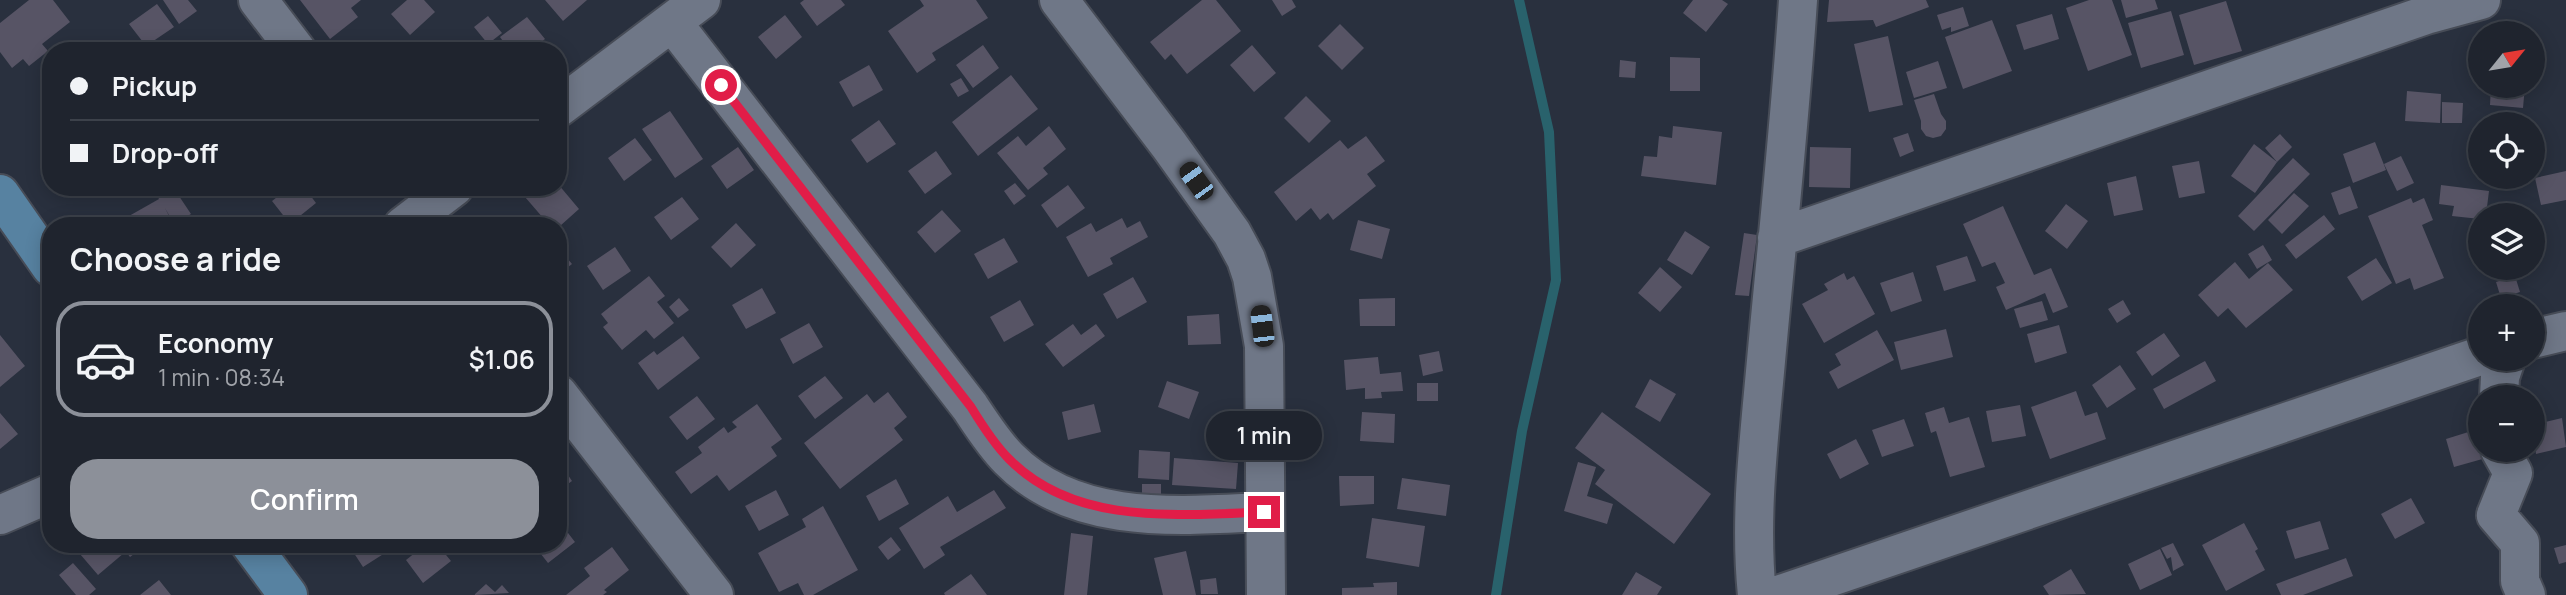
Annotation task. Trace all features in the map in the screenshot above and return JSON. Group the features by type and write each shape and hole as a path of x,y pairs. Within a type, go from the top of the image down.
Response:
{"street":[{"path":"258,0 290,42"},
{"path":"1059,0 1209,199 1246,259 1259,307 1264,346 1266,595"},
{"path":"1757,595 1753,498 1777,238 1790,130 1798,0"},
{"path":"1777,238 2413,19 2481,0"},
{"path":"567,101 686,11 1008,459 1032,479 1060,496 1091,505 1128,512 1171,514 1264,512"},
{"path":"0,194 42,254"},
{"path":"422,217 444,196"},
{"path":"2545,335 2566,331"},
{"path":"1779,595 2468,360"},
{"path":"567,406 714,595"},
{"path":"2507,462 2514,473 2496,515 2520,543 2520,581 2526,595"},
{"path":"0,515 42,497"},
{"path":"257,553 288,595"}],"building":[{"path":"29,0 53,0 70,22 42,42 42,56 29,66 23,59 12,68 0,52 0,23"},
{"path":"163,0 188,0 197,11 179,24"},
{"path":"300,0 361,0 351,8 358,17 330,39"},
{"path":"407,0 424,0 435,12 410,35 391,14"},
{"path":"545,0 587,0 563,21"},
{"path":"804,0 841,0 845,5 817,26 800,3"},
{"path":"920,0 976,0 988,18 932,53 936,60 917,73 888,31 924,6"},
{"path":"1202,0 1216,0 1241,31 1187,74 1171,54 1165,60 1150,42"},
{"path":"1272,0 1292,0 1296,7 1282,16"},
{"path":"1693,0 1722,0 1728,4 1706,32 1683,13"},
{"path":"1829,0 1926,0 1929,7 1876,27 1873,20 1827,22"},
{"path":"2089,0 2112,0 2132,55 2088,71 2066,8"},
{"path":"2121,0 2155,0 2158,9 2126,18"},
{"path":"2226,1 2242,51 2194,65 2179,15"},
{"path":"157,4 174,27 152,42 143,42 129,24"},
{"path":"1963,7 1969,26 1951,32 1951,27 1942,30 1937,15"},
{"path":"2171,11 2184,55 2141,68 2128,23"},
{"path":"2052,14 2059,39 2024,50 2016,25"},
{"path":"785,15 802,37 776,59 758,37"},
{"path":"488,16 502,33 486,42 474,27"},
{"path":"527,17 545,39 541,42 504,42 500,37"},
{"path":"1992,20 2012,71 1963,89 1945,37"},
{"path":"1340,24 1364,48 1342,70 1318,46"},
{"path":"1888,36 1903,105 1869,112 1854,44"},
{"path":"983,45 999,68 973,88 956,65"},
{"path":"1252,45 1276,73 1254,92 1230,65"},
{"path":"1670,57 1700,58 1700,91 1670,91"},
{"path":"1620,60 1636,62 1635,78 1619,77"},
{"path":"1938,61 1947,88 1914,98 1906,72"},
{"path":"869,65 883,90 853,107 839,82"},
{"path":"1011,75 1038,109 978,156 952,122"},
{"path":"961,78 969,91 958,97 950,84"},
{"path":"2407,91 2441,94 2440,123 2405,121"},
{"path":"1934,94 1946,121 1946,129 1941,136 1933,138 1926,136 1921,129 1914,100"},
{"path":"1306,96 1331,121 1309,143 1284,118"},
{"path":"2490,98 2524,98 2523,108 2490,105"},
{"path":"2442,102 2463,103 2462,123 2442,123"},
{"path":"670,111 703,159 675,178 642,129"},
{"path":"879,120 896,144 867,163 851,140"},
{"path":"1049,126 1066,149 1043,168 1048,174 1028,190 997,153 1018,136 1026,146"},
{"path":"1673,126 1722,132 1716,185 1641,176 1644,156 1657,157 1659,136 1672,138"},
{"path":"1908,133 1914,151 1900,157 1893,138"},
{"path":"2280,134 2292,147 2277,162 2265,148"},
{"path":"1366,136 1385,161 1367,174 1376,186 1333,220 1328,213 1320,220 1311,208 1296,221 1274,192 1340,140 1348,149"},
{"path":"635,138 652,160 624,181 608,158"},
{"path":"2375,142 2386,170 2353,183 2343,154"},
{"path":"2254,144 2277,162 2255,193 2231,176"},
{"path":"738,147 754,170 727,189 711,166"},
{"path":"1810,147 1851,148 1850,188 1809,187"},
{"path":"936,151 952,174 925,194 908,171"},
{"path":"2401,156 2414,183 2397,191 2384,164"},
{"path":"2293,158 2310,174 2254,231 2238,216"},
{"path":"2199,161 2205,193 2179,198 2172,166"},
{"path":"2566,171 2566,200 2541,203 2537,189 2545,189 2545,176"},
{"path":"2136,176 2143,210 2114,216 2107,183"},
{"path":"1015,183 1026,196 1014,205 1004,191"},
{"path":"1068,185 1085,208 1057,228 1041,205"},
{"path":"2441,185 2489,191 2488,203 2468,203 2468,218 2452,216 2454,206 2439,204"},
{"path":"2350,186 2358,208 2339,215 2331,193"},
{"path":"2294,193 2309,206 2282,234 2268,220"},
{"path":"567,195 579,209 567,220 567,217 542,217 525,197"},
{"path":"157,196 179,196 191,214 186,217 170,217 165,208 170,217 130,217 159,199"},
{"path":"278,196 311,196 316,203 299,217 285,217 272,201"},
{"path":"682,197 699,219 671,240 654,217"},
{"path":"2411,198 2413,203 2424,198 2433,220 2422,225 2444,278 2414,290 2410,278 2396,284 2368,216"},
{"path":"2066,204 2088,221 2067,249 2045,231"},
{"path":"2003,206 2034,275 2051,268 2068,307 2053,313 2045,293 2006,310 1996,287 2005,283 1995,262 1982,267 1963,224"},
{"path":"942,210 961,231 935,253 917,232"},
{"path":"2324,215 2335,229 2296,259 2285,245"},
{"path":"1122,218 1127,228 1140,221 1148,237 1110,258 1113,264 1088,277 1066,237 1091,223 1096,232"},
{"path":"1358,220 1390,229 1382,259 1350,250"},
{"path":"736,223 756,245 731,268 711,247"},
{"path":"1685,231 1710,247 1692,275 1667,260"},
{"path":"1744,233 1757,235 1749,296 1735,295"},
{"path":"1004,238 1018,262 988,279 974,254"},
{"path":"2263,245 2272,260 2257,269 2248,254"},
{"path":"615,247 631,271 603,290 587,266"},
{"path":"1967,256 1976,281 1944,291 1936,266"},
{"path":"2376,258 2392,283 2362,301 2347,277"},
{"path":"2235,262 2249,279 2268,263 2293,290 2246,328 2228,308 2218,317 2198,295"},
{"path":"1660,267 1682,287 1660,312 1638,293"},
{"path":"1913,272 1922,301 1891,312 1880,283"},
{"path":"1844,273 1847,280 1854,276 1875,314 1824,343 1802,304 1828,290 1824,284"},
{"path":"649,276 665,296 657,302 674,323 654,339 646,330 622,350 603,327 608,323 601,314"},
{"path":"1133,277 1147,302 1117,319 1103,294"},
{"path":"2516,280 2520,292 2500,294 2496,282"},
{"path":"762,288 776,313 746,329 732,305"},
{"path":"679,298 689,310 678,318 669,307"},
{"path":"1395,298 1395,326 1360,326 1359,299"},
{"path":"1020,300 1034,325 1004,342 990,317"},
{"path":"2123,300 2131,314 2117,323 2108,309"},
{"path":"2042,301 2048,320 2020,328 2014,309"},
{"path":"1219,314 1221,344 1188,345 1187,316"},
{"path":"809,323 823,347 793,364 780,339"},
{"path":"1073,324 1081,335 1096,324 1105,336 1063,367 1045,344"},
{"path":"2059,325 2067,353 2035,363 2027,334"},
{"path":"1946,329 1953,357 1901,370 1894,342"},
{"path":"1877,330 1894,360 1838,389 1829,372 1841,365 1835,354"},
{"path":"2164,333 2180,356 2152,376 2136,352"},
{"path":"0,335 25,366 0,387"},
{"path":"683,336 700,358 658,390 638,363 654,351 657,355"},
{"path":"1439,351 1443,371 1423,376 1419,355"},
{"path":"1378,357 1380,374 1401,372 1403,391 1381,392 1382,398 1365,399 1365,388 1346,390 1344,360"},
{"path":"2205,361 2216,381 2164,409 2153,389"},
{"path":"2120,365 2136,389 2107,408 2092,385"},
{"path":"825,376 843,398 815,419 798,396"},
{"path":"1650,379 1676,394 1660,422 1635,407"},
{"path":"1167,381 1199,392 1189,419 1158,407"},
{"path":"1417,383 1438,383 1438,401 1417,401"},
{"path":"2076,391 2085,416 2097,412 2106,439 2050,459 2031,407"},
{"path":"888,392 907,417 894,428 903,440 840,489 804,443 867,394 874,403"},
{"path":"697,396 715,419 687,440 669,417"},
{"path":"757,404 782,439 771,447 777,456 729,491 717,475 691,494 675,472 702,453 698,447 724,427 728,433 737,427 732,422"},
{"path":"1094,404 1101,432 1068,440 1062,412"},
{"path":"2020,405 2026,436 1992,442 1986,411"},
{"path":"1944,407 1949,423 1969,417 1985,467 1950,477 1936,431 1931,433 1925,413"},
{"path":"1362,412 1395,414 1394,443 1360,441"},
{"path":"1602,412 1711,494 1674,544 1595,484 1605,470 1575,448"},
{"path":"0,413 18,434 0,449"},
{"path":"2562,418 2566,447 2545,452 2545,422"},
{"path":"1904,419 1914,446 1882,457 1872,430"},
{"path":"2468,432 2468,462 2472,462 2454,467 2446,439"},
{"path":"1856,439 1869,464 1840,479 1827,454"},
{"path":"1139,450 1170,452 1169,480 1138,478"},
{"path":"1174,458 1238,463 1236,489 1172,485"},
{"path":"1578,462 1596,467 1587,496 1613,504 1607,524 1564,511"},
{"path":"1339,476 1374,476 1374,504 1340,506"},
{"path":"1402,478 1450,485 1446,516 1397,509"},
{"path":"896,479 909,504 879,521 866,496"},
{"path":"1142,484 1161,484 1161,495 1142,495"},
{"path":"776,490 789,515 759,531 745,506"},
{"path":"994,490 1006,508 940,547 945,555 924,569 899,528 948,496 957,512"},
{"path":"2411,498 2425,523 2395,539 2381,514"},
{"path":"823,506 858,570 813,595 804,595 798,583 779,592 758,553 806,527 802,519"},
{"path":"1372,518 1425,526 1419,567 1366,558"},
{"path":"2320,521 2329,549 2295,559 2286,531"},
{"path":"2244,523 2258,549 2255,551 2265,570 2226,591 2202,545"},
{"path":"567,532 575,542 567,548"},
{"path":"1071,533 1093,536 1087,595 1064,595"},
{"path":"891,537 901,550 888,560 878,547"},
{"path":"2173,543 2184,565 2173,571 2171,557 2167,559 2161,548"},
{"path":"2566,545 2566,562 2559,564 2554,548"},
{"path":"612,547 629,570 604,590 607,592 603,595 566,595 590,576 584,568"},
{"path":"2160,549 2172,575 2140,590 2128,564"},
{"path":"1186,551 1196,595 1163,595 1154,558"},
{"path":"81,553 124,553 98,575"},
{"path":"354,553 385,553 363,567"},
{"path":"415,553 444,553 451,561 423,583 406,560"},
{"path":"540,553 561,553 548,563"},
{"path":"2346,558 2353,576 2303,595 2281,595 2276,584"},
{"path":"73,563 96,589 89,595 76,595 59,575"},
{"path":"2071,569 2086,594 2049,595 2043,586"},
{"path":"1636,572 1662,587 1657,595 1622,595"},
{"path":"971,574 987,595 945,595 944,593"},
{"path":"1216,578 1218,594 1201,594 1200,580"},
{"path":"159,580 171,595 140,595"},
{"path":"1397,582 1397,595 1342,595 1342,588 1374,587 1373,583"},
{"path":"486,584 495,592 502,585 509,593 474,595"}],"waterway":[{"path":"1496,595 1522,431 1556,280 1549,132 1519,0"}],"route":[{"path":"721,85 971,407 1008,459 1032,479 1060,496 1128,512 1264,512"}]}
